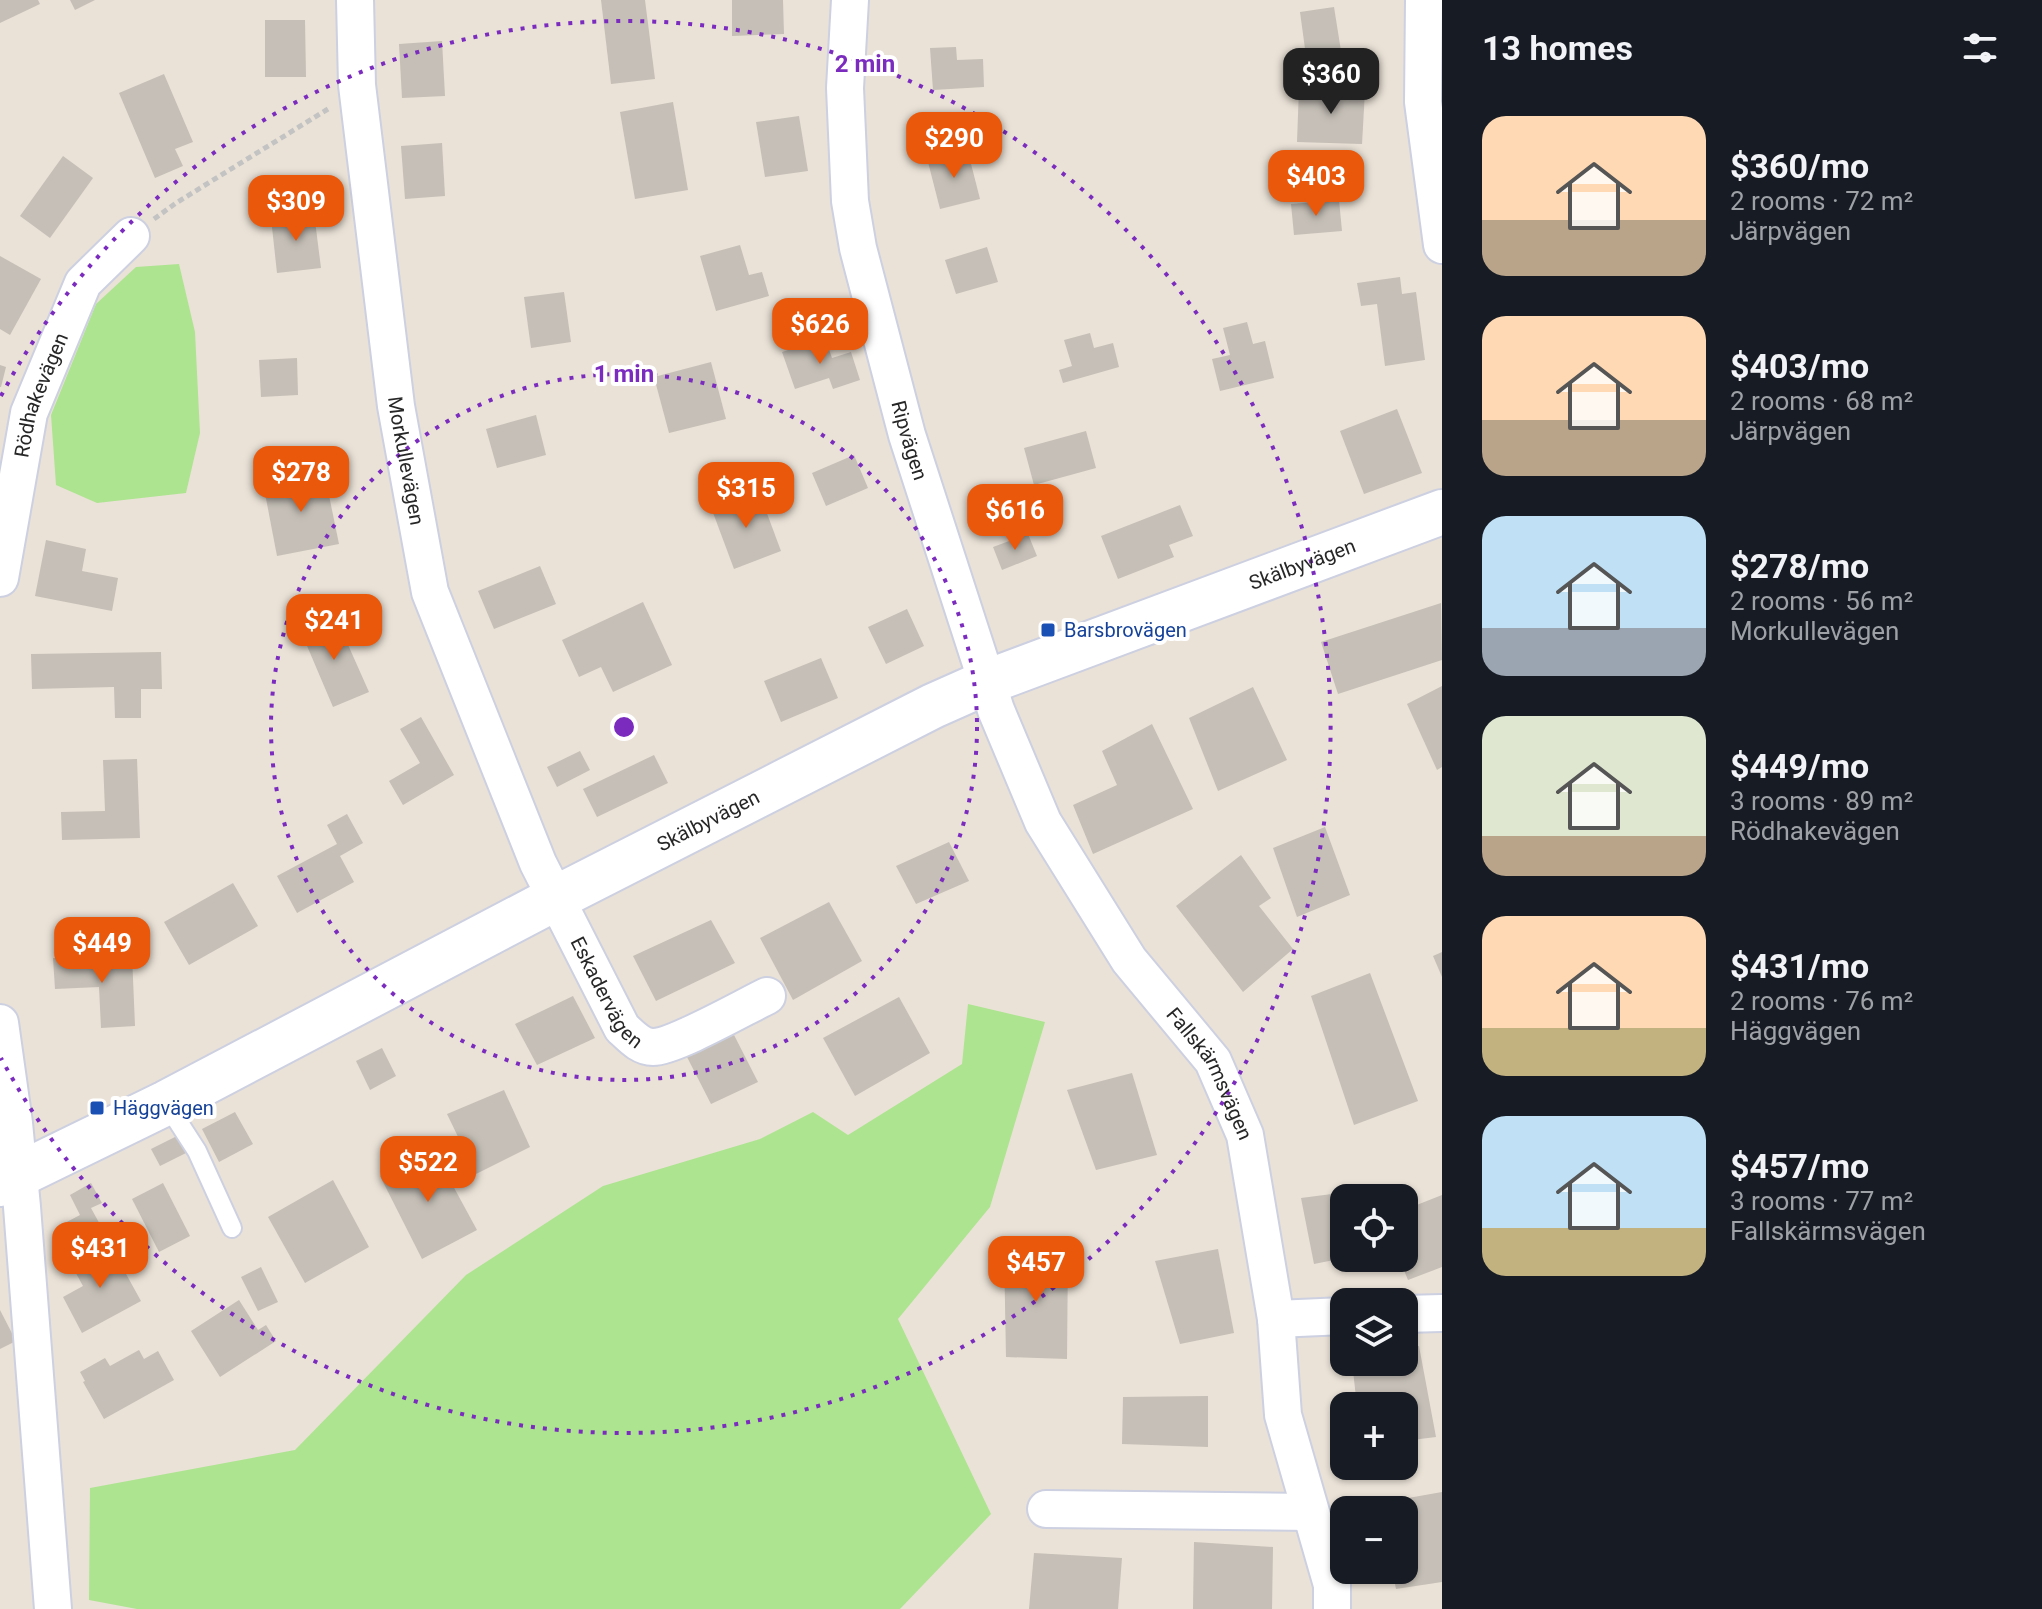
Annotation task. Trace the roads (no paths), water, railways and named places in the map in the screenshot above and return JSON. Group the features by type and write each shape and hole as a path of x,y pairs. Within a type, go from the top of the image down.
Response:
{"street":[{"name":"Morkullevägen","path":"355,0 358,91 396,406 430,592 497,764 556,898"},
{"name":"Ripvägen","path":"850,0 845,88 850,201 858,248 907,435 987,682"},
{"path":"1424,0 1423,102 1442,245"},
{"name":"Rödhakevägen","path":"0,578 29,413 83,283 131,236"},
{"name":"Skälbyvägen","path":"10,1179 166,1103 556,898 933,706 987,682 1442,512"},
{"name":"Fallskärmsvägen","path":"987,682 1043,822 1129,960 1213,1061 1245,1135 1276,1319 1283,1415 1332,1585 1332,1609"},
{"name":"Eskadervägen","path":"556,898 622,1028 638,1043 653,1047 672,1043 767,996"},
{"path":"0,1023 14,1123 10,1179 53,1609"},
{"path":"1418,1314 1442,1313"},
{"path":"1276,1319 1330,1317"},
{"path":"1046,1509 1310,1512"}],"lane":[{"path":"166,1103 197,1151 232,1228"}],"place":[{"name":"Barsbrovägen","path":"1048,630"},
{"name":"Häggvägen","path":"97,1108"}]}
